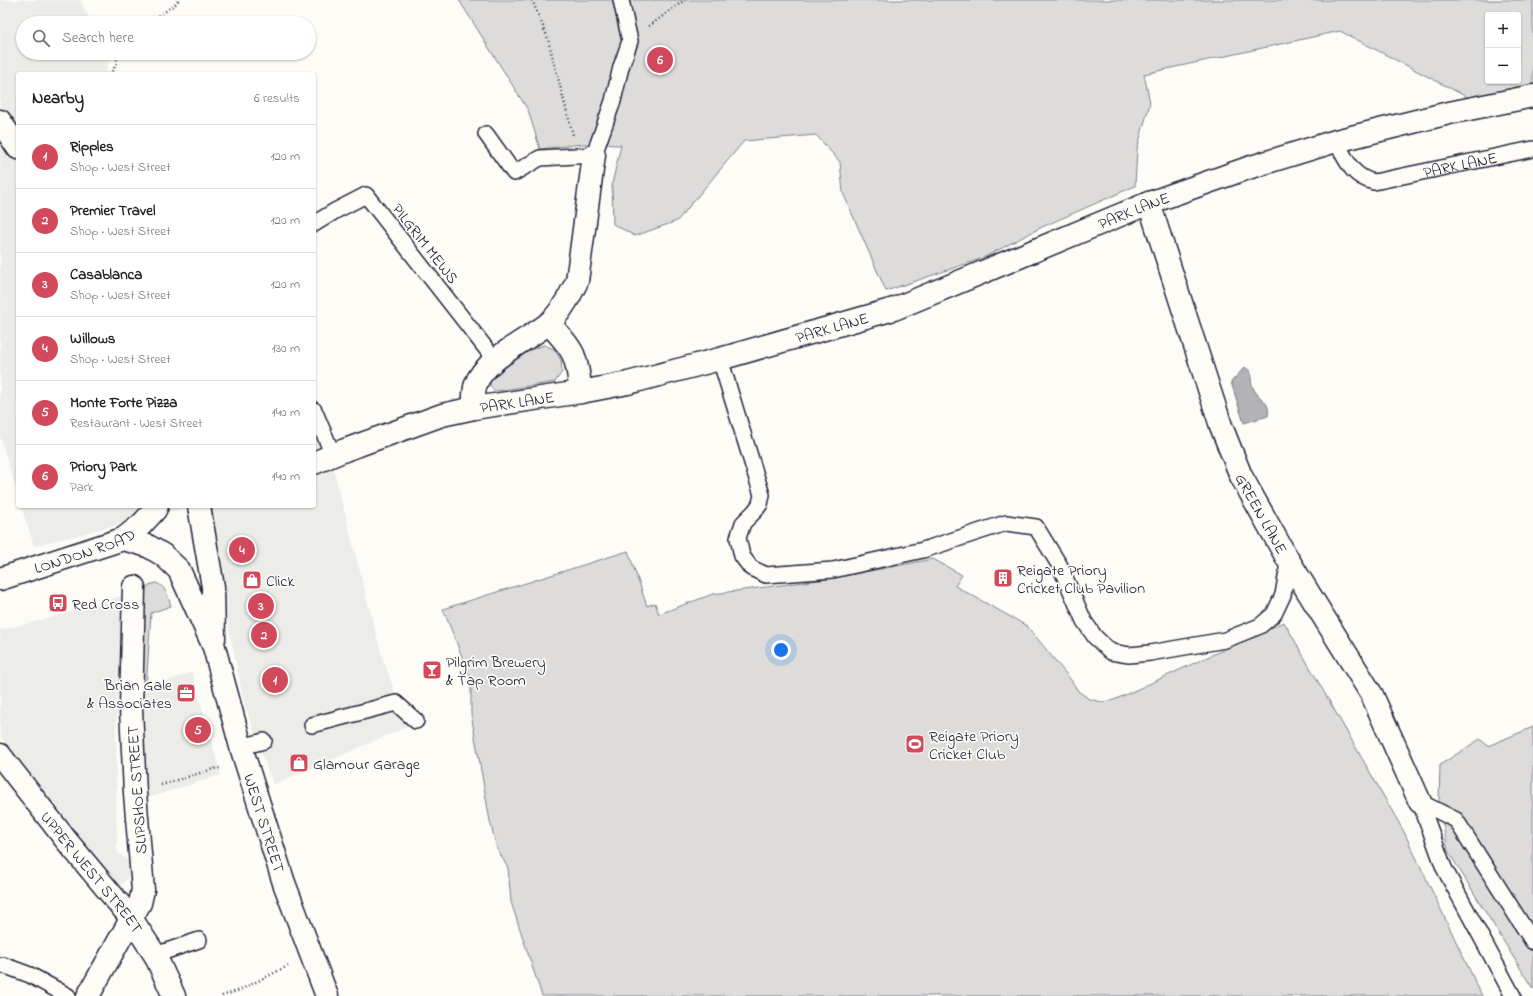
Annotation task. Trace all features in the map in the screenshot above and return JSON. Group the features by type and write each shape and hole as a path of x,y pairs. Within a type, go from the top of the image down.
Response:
{"street":[{"name":"PARK LANE","path":"323,459 436,417 474,408 581,392 628,383 720,359 894,309 1149,203 1248,168 1336,141 1449,113 1533,96"},
{"path":"0,121 16,145"},
{"path":"474,408 473,393 482,372 495,360 549,323 561,310 571,295 577,281 586,155"},
{"name":"GREEN LANE","path":"1149,203 1221,426 1241,476 1287,558 1372,695 1420,802"},
{"path":"549,323 573,354 577,367 581,392"},
{"name":"LONDON ROAD","path":"0,579 123,540 142,524 156,508"},
{"name":"WEST STREET","path":"204,508 213,587 214,647"},
{"name":"WEST STREET","path":"123,540 148,546 163,555 179,570 214,647 244,756 284,883 327,996"},
{"name":"SLIPSHOE STREET","path":"88,996 140,903 143,890 131,709 134,587"},
{"name":"UPPER WEST STREET","path":"0,756 66,840 132,918 155,955 174,996"}],"lane":[{"path":"486,134 514,173 540,158 586,155 613,101 621,67 630,41 622,0"},
{"name":"PARK LANE","path":"1336,141 1351,169 1364,179 1374,182 1533,149"},
{"name":"PILGRIM MEWS","path":"316,223 366,195 495,360"},
{"path":"720,359 762,495 760,504 743,523 738,538 742,556 751,568 766,575 840,568 923,550 1006,524 1036,526 1060,566 1084,621 1095,637 1111,652 1129,655 1150,653 1225,640 1260,626 1274,614 1280,601 1287,571 1287,558"},
{"path":"316,421 323,459"},
{"path":"312,725 396,703 416,721"},
{"path":"244,756 264,741"},
{"path":"1420,802 1456,820 1533,942"},
{"path":"1420,802 1444,868 1513,996"},
{"path":"155,955 199,940"},
{"path":"3,965 30,975 68,996"}],"path":[{"path":"159,16 177,3 178,0"},
{"path":"532,0 547,36 565,101 586,155"},
{"path":"630,41 685,0"},
{"path":"111,72 114,69 116,60"},
{"path":"136,793 213,769 244,756"},
{"path":"222,996 240,990 278,972 310,953"}],"shaded area":[{"path":"0,0 80,0 88,16 16,16 16,60 109,60 106,72 16,72 16,489 0,437"},
{"path":"459,0 1533,0 1533,87 1471,99 1340,31 1144,74 1150,103 1137,149 1135,186 1042,227 983,258 886,291 843,193 840,162 816,135 744,141 677,221 635,236 613,224 612,184 621,145 582,144 540,149 528,110"},
{"path":"544,345 554,349 561,360 562,372 555,382 496,391 491,388 490,383 493,376 532,349"},
{"path":"1245,367 1251,372 1253,387 1267,405 1269,411 1268,416 1244,423 1231,382"},
{"path":"316,406 329,437 329,452 381,653 407,727 273,785 244,703 220,584 207,508 316,508"},
{"path":"22,508 184,508 34,546"},
{"name":"Reigate Priory Cricket Club","path":"628,551 647,606 655,603 659,614 713,594 827,579 933,559 962,575 955,586 1027,626 1071,680 1078,691 1089,699 1102,702 1114,700 1284,622 1403,830 1482,996 542,996 511,902 508,868 497,849 490,821 471,714 471,679 443,609"},
{"path":"156,583 164,589 171,606 151,613 146,688 139,691 145,590 149,585"},
{"path":"124,595 123,663 119,663 116,734 117,852 129,861 131,868 126,880 119,888 24,773 0,735 0,630 51,618"},
{"path":"192,672 221,775 148,798 139,691"},
{"path":"1533,727 1533,989 1448,851 1439,802 1440,765 1480,739 1488,746"}],"place":[{"name":"Priory Park","path":"660,60"},
{"name":"Willows","path":"242,550"},
{"name":"Reigate Priory Cricket Club Pavilion","path":"1003,578"},
{"name":"Click","path":"252,580"},
{"name":"Red Cross","path":"58,603"},
{"name":"Casablanca","path":"261,606"},
{"name":"Premier Travel","path":"264,635"},
{"name":"Pilgrim Brewery & Tap Room","path":"432,670"},
{"name":"Ripples","path":"275,680"},
{"name":"Brian Gale & Associates","path":"186,693"},
{"name":"Monte Forte Pizza","path":"198,730"},
{"name":"Reigate Priory Cricket Club","path":"915,744"},
{"name":"Glamour Garage","path":"299,763"}]}
